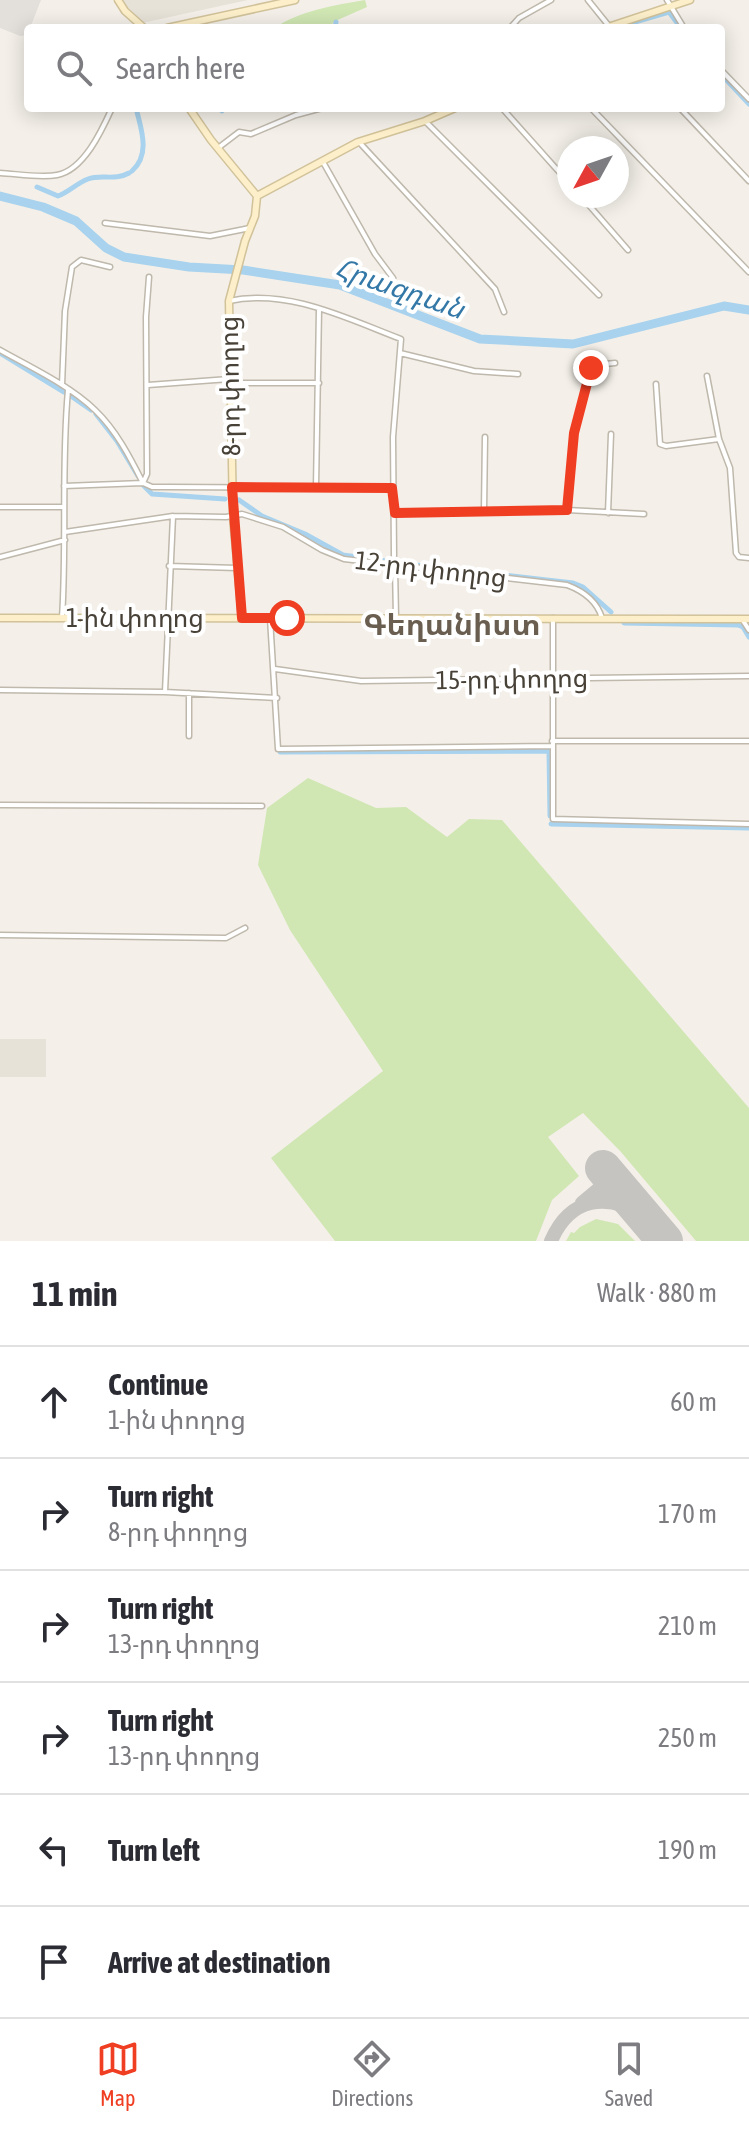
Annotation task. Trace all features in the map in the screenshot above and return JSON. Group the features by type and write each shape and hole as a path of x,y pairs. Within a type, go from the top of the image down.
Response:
{"main road":[{"path":"118,0 137,24"},
{"path":"185,24 295,0"},
{"path":"616,24 668,4 690,0"},
{"path":"192,112 257,196 250,228"},
{"path":"257,196 358,142 446,112"},
{"name":"8-րդ փողոց","path":"242,618 233,516 230,299 250,228"},
{"name":"1-ին փողոց","path":"0,618 745,619"}],"street":[{"path":"514,24 551,0"},
{"path":"588,0 606,24"},
{"path":"668,4 681,24"},
{"path":"725,74 749,99"},
{"path":"0,173 56,176 67,172 96,143 110,112"},
{"path":"218,148 239,132 251,134 307,112"},
{"path":"506,112 557,170"},
{"path":"595,112 749,272"},
{"path":"684,112 749,181"},
{"path":"425,121 599,295"},
{"path":"358,142 495,289 504,312"},
{"path":"322,160 375,254 393,278"},
{"path":"591,208 628,250"},
{"path":"105,223 210,236 250,228"},
{"path":"62,385 65,311 72,267 81,260 110,267"},
{"path":"143,483 147,474 146,317 149,277"},
{"path":"230,299 270,298 319,309 401,339 392,488 394,556"},
{"path":"316,488 319,309"},
{"path":"0,350 62,385 95,410 122,444 143,483"},
{"path":"400,353 474,371 518,374"},
{"path":"567,510 574,433 590,369 595,365 615,363"},
{"path":"707,376 719,439 730,468 736,553 739,557 749,558"},
{"path":"147,385 229,381 319,383"},
{"path":"656,384 660,444 666,446 719,439"},
{"path":"62,618 68,390"},
{"path":"608,513 611,434"},
{"path":"484,511 485,437"},
{"path":"64,486 143,483 152,487 392,488"},
{"path":"0,507 64,507"},
{"path":"395,513 567,510 644,514"},
{"name":"12-րդ փողոց","path":"65,532 173,516 242,514 274,523 344,559 567,585 587,596 602,618"},
{"path":"165,692 173,516"},
{"path":"0,557 65,540"},
{"path":"169,566 237,568"},
{"path":"395,566 396,618"},
{"path":"270,618 278,749 749,741"},
{"path":"553,618 553,819 749,824"},
{"path":"745,619 749,630"},
{"name":"15-րդ փողոց","path":"275,669 361,681 749,676"},
{"path":"0,690 165,692 277,698"},
{"path":"189,693 189,736"},
{"path":"0,805 262,806"},
{"path":"0,935 226,938 245,928"}],"shaded area":[{"path":"0,0 41,0 32,24 24,24 24,36 0,28"},
{"path":"121,0 248,0 142,23"},
{"path":"0,1039 46,1039 46,1077 0,1077"}],"green space":[{"path":"365,0 367,7 332,24 281,24 306,13"},
{"path":"308,778 376,808 406,807 447,837 469,819 502,820 749,1108 749,1241 696,1241 621,1152 583,1113 548,1137 579,1176 552,1200 536,1241 335,1241 271,1158 383,1071 290,930 258,865 267,808"},
{"path":"596,1219 618,1224 635,1241 566,1241 571,1232"}],"waterway":[{"path":"628,24 669,12 678,24"},
{"path":"725,78 749,104"},
{"path":"132,171 143,149 137,112"},
{"path":"37,187 58,196 88,179 119,177 129,173"},
{"name":"Հրազդան","path":"0,196 43,207 76,221 106,248 124,257 189,267 243,270 340,285 480,339 573,344 724,306 749,310"},
{"path":"0,353 64,392"},
{"path":"71,396 91,410"},
{"path":"96,414 138,476"},
{"path":"143,485 152,494 225,499"},
{"path":"239,500 262,516 305,534 343,555 393,562"},
{"path":"398,563 573,583 583,587 611,612"},
{"path":"624,623 738,625 749,637"},
{"path":"280,752 549,751 550,816"},
{"path":"551,824 749,828"}],"taxiway":[{"path":"582,1203 612,1178"},
{"path":"551,1241 568,1215 591,1203 617,1204 644,1216"}],"runway":[{"path":"603,1168 665,1241"}],"district":[{"name":"Գեղանիստ","path":"452,624"}],"route":[{"path":"287,618 242,618 232,487 392,488 395,513 567,510 574,433 591,368"}]}
